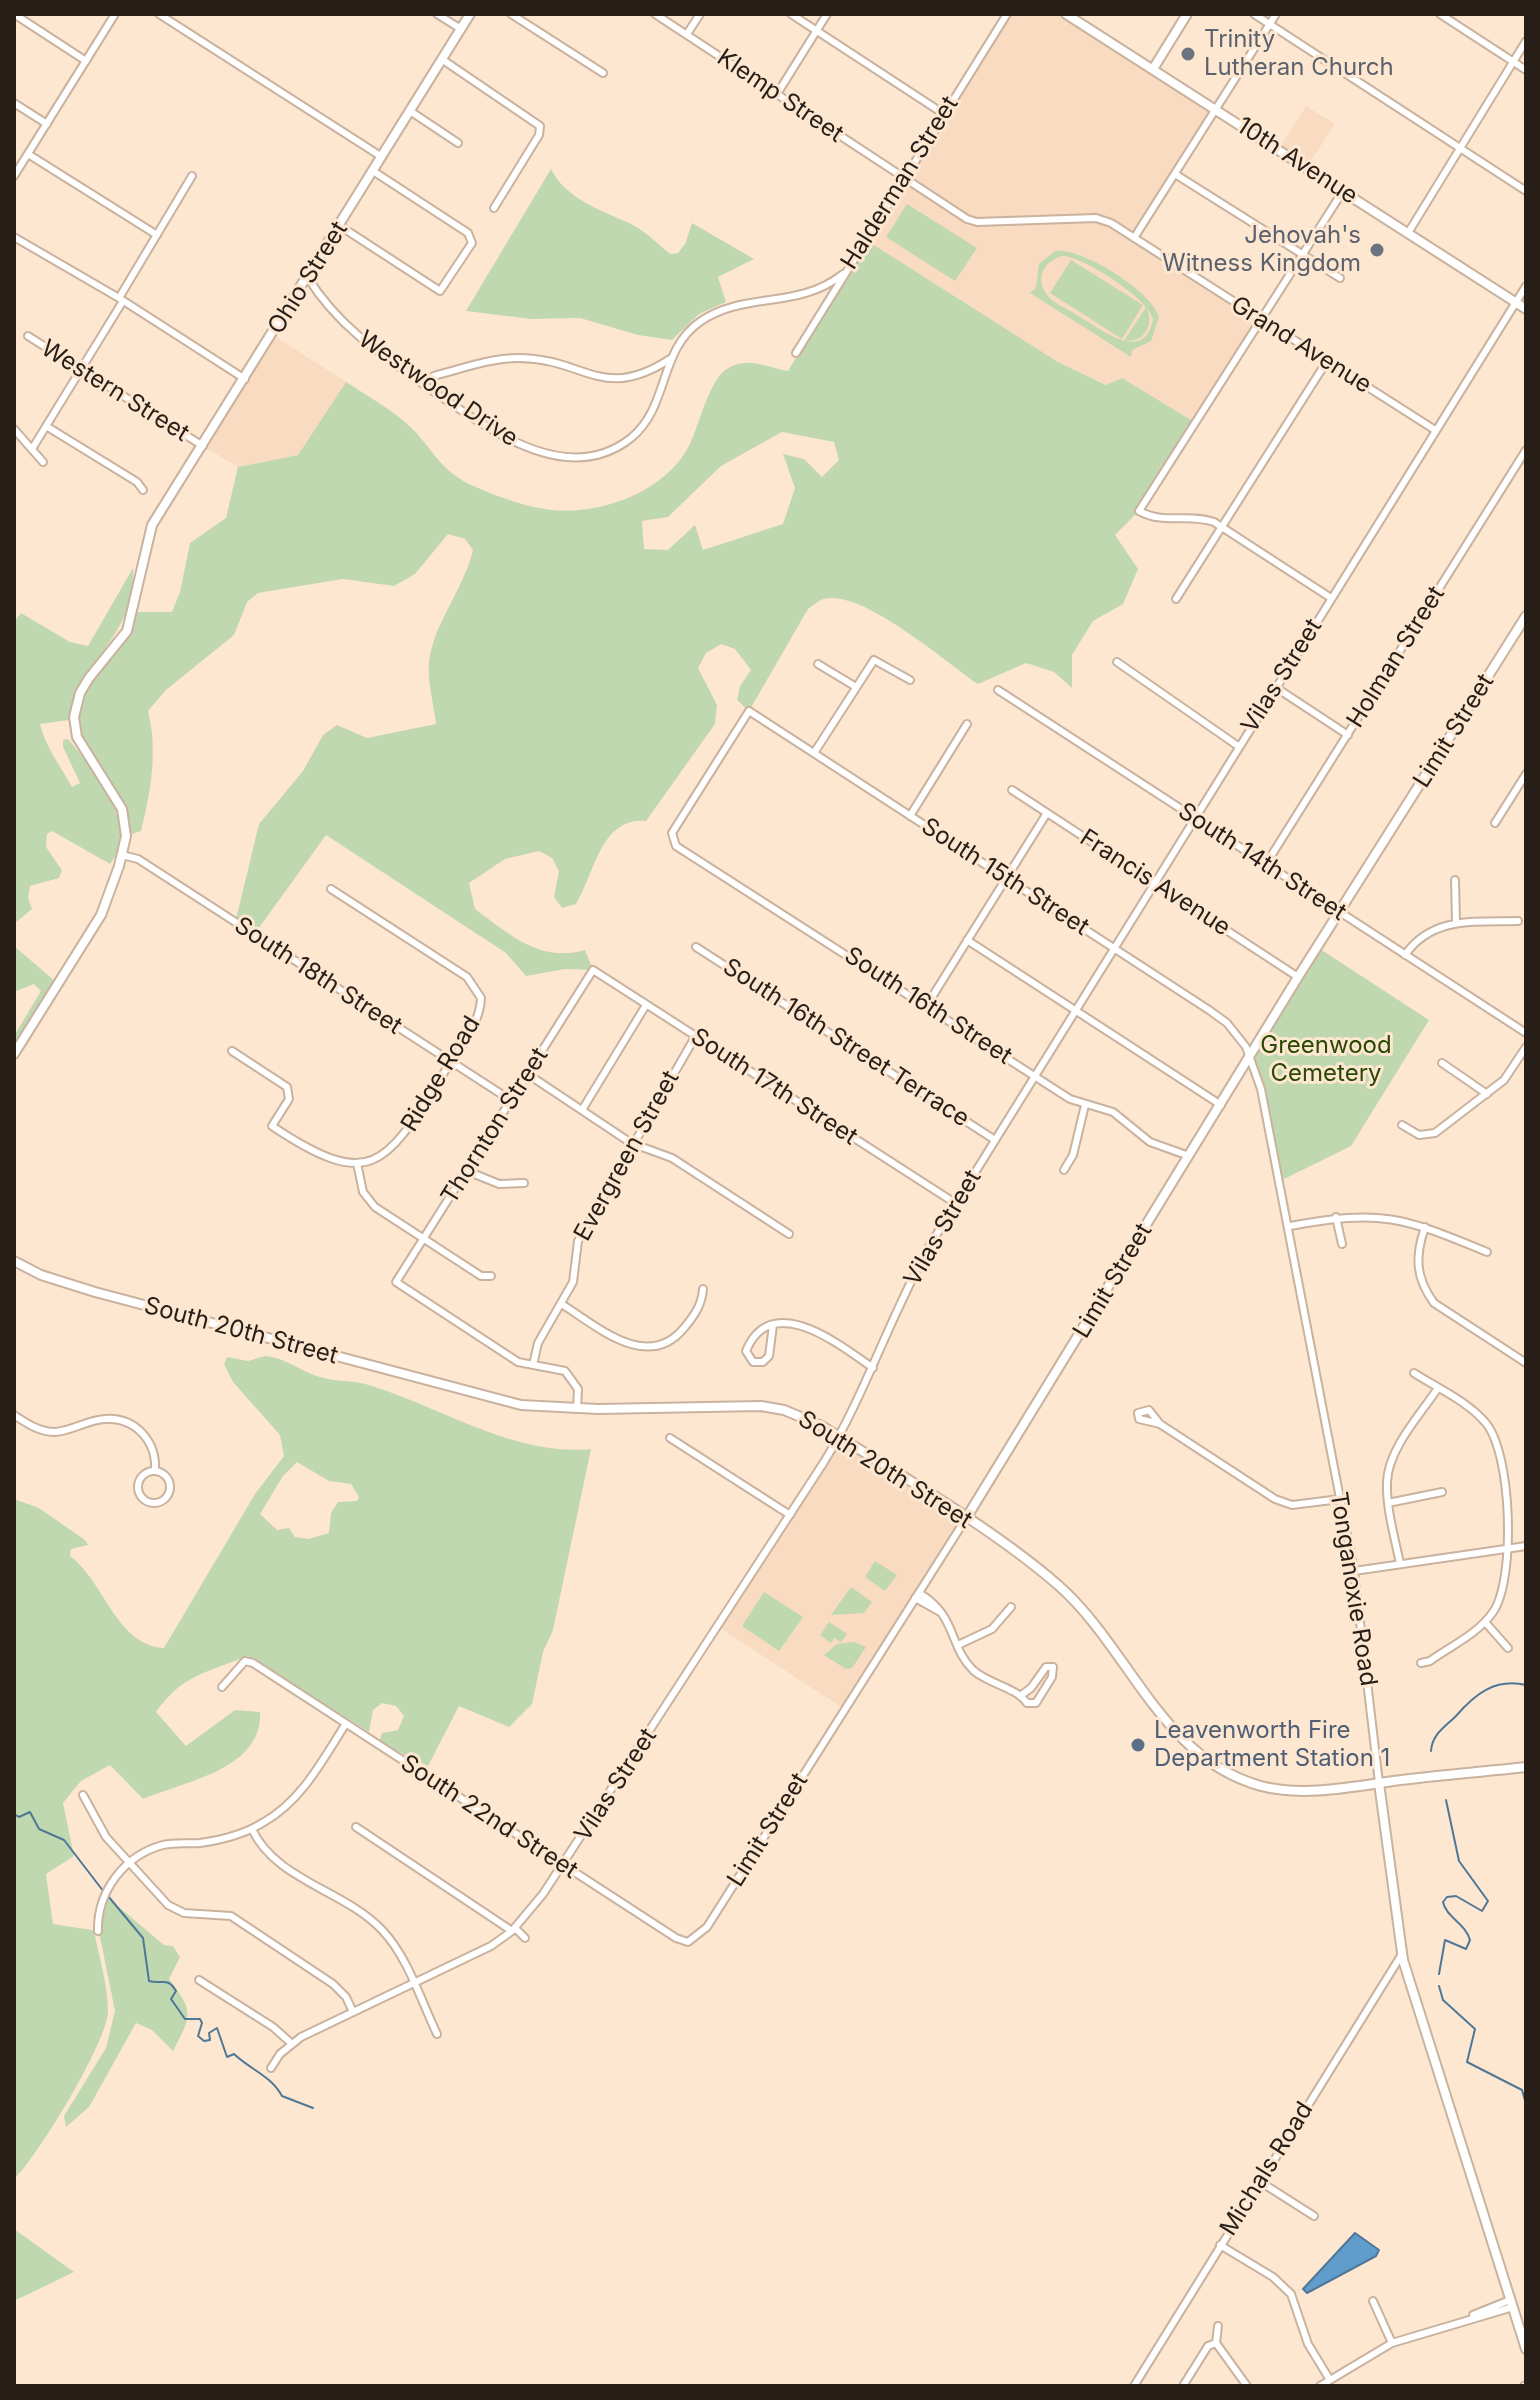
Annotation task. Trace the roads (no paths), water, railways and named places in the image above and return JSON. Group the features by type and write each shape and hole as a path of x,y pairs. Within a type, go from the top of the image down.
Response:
{"street":[{"path":"14,14 86,61"},
{"path":"14,176 115,14"},
{"path":"159,14 382,157"},
{"path":"437,14 461,29"},
{"name":"Ohio Street","path":"14,1054 101,915 122,855 126,836 122,809 77,737 74,717 84,685 127,631 145,542 152,525 470,14"},
{"path":"511,14 603,73"},
{"name":"Klemp Street","path":"655,14 903,178"},
{"path":"687,34 700,14"},
{"path":"791,14 944,114"},
{"path":"777,94 827,14"},
{"name":"Halderman Street","path":"796,353 1007,14"},
{"name":"10th Avenue","path":"1066,14 1526,309"},
{"path":"1153,69 1187,14"},
{"path":"1254,14 1526,191"},
{"path":"1134,238 1276,14"},
{"path":"1440,14 1526,70"},
{"path":"1408,233 1526,41"},
{"path":"443,60 539,123 539,135 494,208"},
{"path":"14,103 47,124"},
{"path":"410,111 458,143"},
{"path":"28,154 157,235"},
{"path":"340,226 440,291 472,243 468,233 373,171"},
{"path":"1175,174 1340,278"},
{"path":"32,449 192,176"},
{"name":"Grand Avenue","path":"903,178 977,222 1096,218 1134,238 1435,430"},
{"path":"1331,598 1222,527 1201,517 1164,520 1139,511 1343,191"},
{"path":"14,237 245,379"},
{"name":"Westwood Drive","path":"308,278 340,322 497,434 522,447 551,454 591,456 611,452 644,426 654,412 670,359 679,341 710,315 728,307 814,293 843,274"},
{"name":"Vilas Street","path":"271,2068 291,2043 491,1946 514,1930 564,1864 839,1437 913,1275 955,1203 1526,286"},
{"path":"814,293 823,308"},
{"name":"Western Street","path":"28,336 203,446"},
{"path":"422,383 434,376 518,358 559,362 608,380 648,373 670,359"},
{"path":"1176,599 1327,361"},
{"path":"648,373 664,383"},
{"path":"46,426 137,482 143,490"},
{"path":"14,429 43,462"},
{"name":"Holman Street","path":"1266,864 1526,450"},
{"name":"Limit Street","path":"692,1941 707,1927 965,1520 1298,977 1526,616"},
{"path":"814,753 874,660 910,680"},
{"path":"1117,662 1238,746"},
{"path":"818,664 856,687"},
{"path":"1275,687 1348,735"},
{"name":"South 14th Street","path":"998,690 1526,1033"},
{"name":"South 15th Street","path":"673,842 672,833 749,711 1227,1023 1251,1055"},
{"path":"910,816 967,724"},
{"path":"1495,823 1526,774"},
{"name":"Francis Avenue","path":"1012,790 1298,977"},
{"path":"927,1005 1047,813"},
{"name":"South 16th Street","path":"673,842 1035,1075 1085,1105 1113,1112 1150,1142 1189,1156"},
{"name":"South 18th Street","path":"122,855 149,867 512,1101"},
{"path":"1455,880 1456,923"},
{"name":"Ridge Road","path":"331,889 476,986 481,1011 397,1144 379,1156 357,1163"},
{"path":"1405,955 1434,928 1456,923 1518,921"},
{"path":"967,940 1221,1105"},
{"name":"South 16th Street Terrace","path":"696,947 995,1140"},
{"name":"South 17th Street","path":"593,970 955,1203"},
{"name":"Thornton Street","path":"533,1365 518,1362 396,1282 593,970"},
{"path":"582,1110 646,1005"},
{"name":"Evergreen Street","path":"533,1365 538,1343 563,1305 573,1282 578,1241 631,1143 695,1037"},
{"path":"1402,1125 1419,1135 1430,1135 1504,1080 1526,1047"},
{"path":"232,1051 287,1087 289,1099 272,1126 325,1159 357,1163 363,1192 375,1207 481,1276 491,1276"},
{"name":"Tonganoxie Road","path":"1251,1055 1290,1226 1354,1571 1402,1954 1526,2349"},
{"path":"1442,1063 1487,1094"},
{"path":"529,1075 631,1143 672,1158 789,1234"},
{"path":"1064,1170 1073,1155 1085,1105"},
{"path":"467,1171 499,1184 524,1183"},
{"path":"1290,1226 1336,1217 1386,1217 1425,1227 1487,1252"},
{"path":"1336,1217 1342,1244"},
{"path":"1425,1227 1417,1264 1424,1289 1434,1303 1526,1363"},
{"name":"South 20th Street","path":"14,1261 63,1283 521,1405 577,1409 761,1406 805,1417 1037,1568 1069,1596 1105,1636 1176,1733 1209,1763 1249,1782 1275,1788 1314,1789 1526,1767"},
{"path":"563,1305 619,1340 646,1347 677,1336 702,1301 703,1289"},
{"path":"773,1325 772,1346 766,1360 753,1362 746,1351 755,1334 773,1325 815,1329 873,1368"},
{"path":"533,1365 565,1371 578,1389 577,1409"},
{"path":"1414,1373 1475,1411 1496,1437 1505,1468 1503,1595 1485,1622 1430,1661 1421,1663"},
{"path":"1400,1564 1387,1482 1392,1460 1438,1388"},
{"path":"14,1415 33,1426 53,1432 105,1419 128,1424 152,1443 156,1455 155,1471"},
{"path":"1160,1424 1275,1499 1292,1505 1340,1499"},
{"path":"670,1438 790,1515"},
{"path":"155,1471 166,1476 170,1490 161,1501 152,1503 140,1496 138,1487 144,1474 155,1471"},
{"path":"1388,1503 1442,1492"},
{"path":"1354,1571 1526,1546"},
{"path":"917,1596 941,1612 972,1669 1030,1705 1036,1703 1052,1677 1053,1667 1046,1667 1031,1688 1020,1696"},
{"path":"958,1645 992,1629 1011,1607"},
{"path":"1485,1622 1508,1648"},
{"name":"South 22nd Street","path":"222,1687 245,1661 676,1938 692,1941"},
{"path":"98,1931 100,1905 113,1880 129,1863 163,1845 217,1840 252,1829 300,1793 345,1725"},
{"path":"83,1795 106,1837 168,1905 184,1913 231,1916 333,1984 346,1997 353,2012"},
{"path":"356,1827 525,1938"},
{"path":"252,1829 256,1839 278,1860 381,1929 437,2034"},
{"name":"Michals Road","path":"1134,2386 1402,1954"},
{"path":"199,1980 273,2027 291,2043"},
{"path":"1259,2181 1314,2216"},
{"path":"1220,2245 1273,2277 1291,2294 1308,2344 1330,2380"},
{"path":"1373,2301 1392,2343"},
{"path":"1320,2386 1392,2343 1512,2304"},
{"path":"1218,2326 1216,2343 1247,2386"},
{"path":"1183,2386 1208,2346 1216,2343"}],"water":[{"path":"1355,2233 1379,2250 1376,2256 1307,2293 1303,2289"}],"waterway":[{"path":"1431,1751 1440,1731 1478,1695 1495,1686 1526,1685"},
{"path":"1439,1974 1445,1940 1466,1949 1470,1940 1443,1902 1447,1897 1456,1896 1482,1911 1488,1901 1459,1861 1446,1800"},
{"path":"14,1814 19,1817 30,1812 39,1829 64,1840 104,1892"},
{"path":"108,1896 143,1938 149,1981 167,1982 173,1986 176,1991 171,1999 185,2019 200,2019 202,2023 198,2036 204,2041 210,2040 209,2033 217,2028 227,2057 234,2054 266,2078 282,2096 313,2108"},
{"path":"1439,1986 1443,2000 1475,2029 1467,2062 1522,2090 1526,2104"}],"place":[{"name":"Trinity Lutheran Church","path":"1188,54"},
{"name":"Jehovah's Witness Kingdom","path":"1377,250"},
{"name":"Leavenworth Fire Department Station 1","path":"1138,1745"}],"park label":[{"name":"Greenwood Cemetery","path":"1326,1060"}]}
